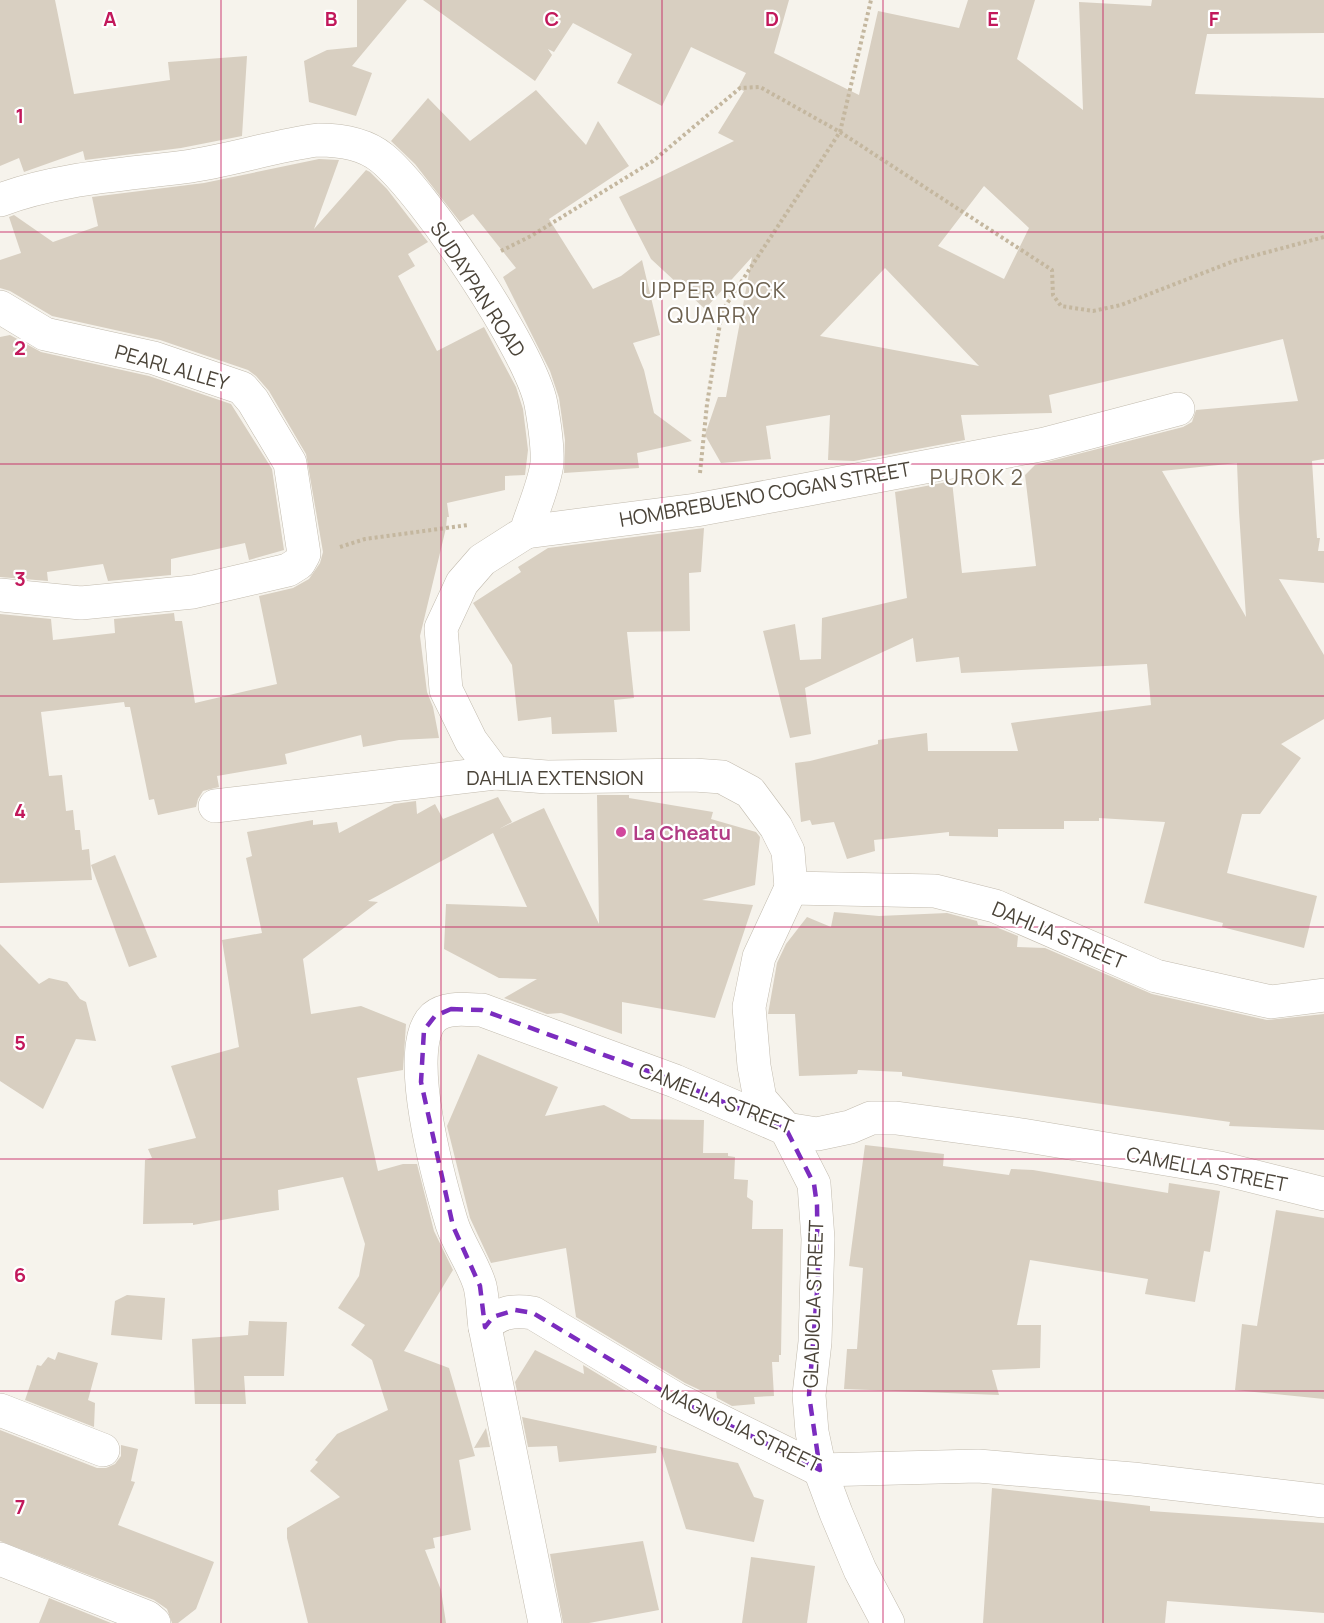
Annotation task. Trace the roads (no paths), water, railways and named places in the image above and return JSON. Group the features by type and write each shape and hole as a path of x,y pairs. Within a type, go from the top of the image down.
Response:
{"street":[{"name":"SUDAYPAN ROAD","path":"0,200 29,189 129,173 185,167 293,144 335,140 358,145 380,156 401,175 468,267 522,356 540,402 547,463 526,532"},
{"name":"PEARL ALLEY","path":"0,308 45,334 154,358 242,388 253,401 290,463 304,554 299,563 288,570 193,592 81,603 0,595"},
{"name":"HOMBREBUENO COGAN STREET","path":"526,532 696,510 1045,444 1178,409"},
{"path":"495,773 471,741 446,690 441,627 462,583 482,560 526,532"},
{"name":"DAHLIA EXTENSION","path":"215,806 495,773 547,777 693,775 722,777 750,792 776,827 788,851 791,888"},
{"name":"DAHLIA STREET","path":"791,888 935,891 995,906 1156,976 1271,1002 1324,995"},
{"name":"GLADIOLA STREET","path":"791,888 759,957 749,1007 753,1066 760,1099 786,1129 814,1184 817,1205 818,1279 809,1395 812,1432 820,1470 860,1570 888,1623"},
{"name":"CAMELLA STREET","path":"485,1327 480,1286 453,1226 435,1157 420,1082 424,1030 435,1016 451,1009 482,1010 675,1081 786,1129 817,1134 850,1127 871,1118 896,1118 1220,1168 1324,1194"},
{"name":"MAGNOLIA STREET","path":"485,1327 493,1317 515,1310 532,1313 676,1399 820,1470 978,1466 1133,1479 1324,1501"},
{"path":"485,1327 545,1623"},
{"path":"0,1410 103,1450"},
{"path":"0,1559 147,1617 154,1623"}],"place":[{"name":"La Cheatu","path":"621,832"}],"district":[{"name":"UPPER ROCK QUARRY","path":"714,302"},
{"name":"PUROK 2","path":"977,477"}]}
